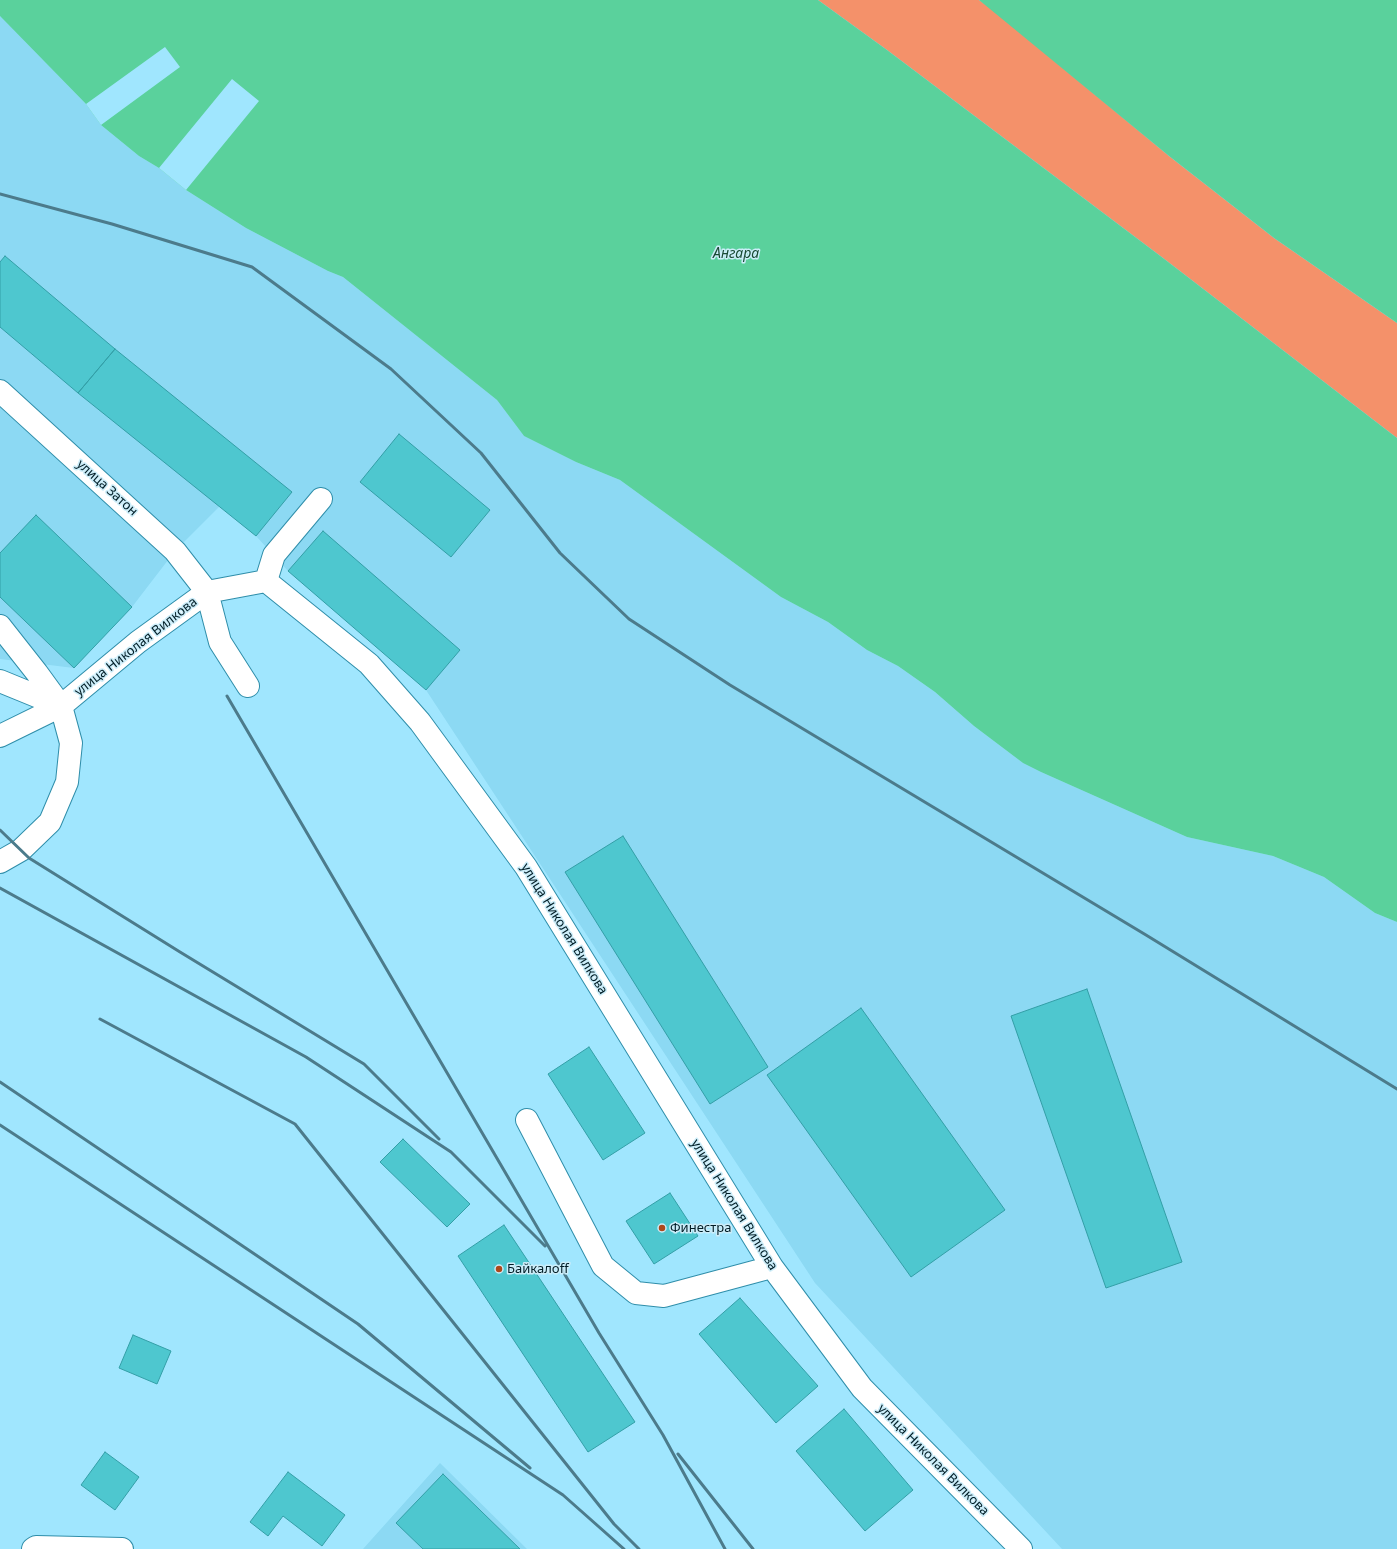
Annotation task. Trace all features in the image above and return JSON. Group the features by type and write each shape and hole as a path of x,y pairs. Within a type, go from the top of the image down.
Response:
{"street":[{"name":"улица Затон","path":"0,391 176,551 207,592"},
{"path":"266,581 274,555 321,499"},
{"name":"улица Николая Вилкова","path":"0,736 60,706 138,642 207,592 266,581 369,664 420,722 526,867 772,1267 862,1388 1020,1549"},
{"path":"207,592 220,642 248,686"},
{"path":"0,626 37,673 60,706 71,743 67,782 50,822 21,850 0,862"},
{"path":"0,681 60,706"},
{"path":"527,1120 603,1266 636,1293 664,1296 772,1267"},
{"path":"33,1549 36,1547 122,1549"}],"shaded area":[{"path":"818,0 979,0 988,6 1169,156 1274,238 1397,323 1397,438 1163,258 887,50"},
{"path":"0,16 86,104 101,125 139,156 159,168 186,190 246,228 328,271 343,277 497,400 524,436 576,462 620,480 781,597 828,622 867,650 898,666 935,692 974,726 1023,763 1187,837 1273,856 1324,877 1375,913 1397,922 1397,1549 1062,1549 815,1283 426,690 288,571 256,536 220,506 175,551 132,607 74,668 0,659"},
{"path":"440,1463 527,1549 363,1549"}],"water":[{"name":"Ангара","path":"0,0 818,0 887,50 1163,258 1397,438 1397,922 1375,913 1324,877 1273,856 1187,837 1023,763 974,726 935,692 898,666 867,650 828,622 781,597 620,480 576,462 524,436 497,400 343,277 328,271 246,228 186,190 159,168 139,156 101,125 86,104 0,16"},
{"path":"979,0 1397,0 1397,323 1274,238 1169,156"}],"pier":[{"path":"165,47 180,67 101,125 86,104"},
{"path":"232,79 259,101 186,190 159,168"}],"building":[{"path":"5,256 115,349 78,393 0,327 0,262"},
{"path":"115,349 292,492 256,536 78,393"},
{"path":"399,434 490,510 451,557 360,482"},
{"path":"36,515 132,607 74,668 0,597 0,553"},
{"path":"323,531 460,650 426,690 288,571"},
{"path":"623,836 768,1067 710,1104 565,872"},
{"path":"1087,989 1182,1262 1106,1288 1011,1016"},
{"path":"861,1008 1005,1210 911,1277 767,1075"},
{"path":"589,1047 645,1133 603,1160 548,1074"},
{"path":"403,1139 470,1204 447,1227 380,1162"},
{"name":"Финестра","path":"670,1193 698,1236 654,1264 626,1221"},
{"path":"504,1225 635,1422 588,1452 458,1256"},
{"path":"740,1298 818,1386 776,1423 699,1334"},
{"path":"133,1335 171,1351 157,1384 119,1368"},
{"path":"844,1409 913,1490 865,1531 796,1451"},
{"path":"105,1452 139,1477 115,1510 81,1485"},
{"path":"288,1472 345,1515 322,1546 283,1516 268,1536 250,1522"},
{"path":"443,1474 520,1549 423,1549 396,1523"}],"railway":[{"path":"0,194 112,224 252,267 391,369 481,453 560,553 629,619 730,685 1146,935 1397,1089"},
{"path":"227,696 599,1333 663,1435 725,1549"},
{"path":"0,830 29,858 364,1064 439,1139"},
{"path":"0,888 306,1057 451,1152 545,1246"},
{"path":"100,1019 295,1124 614,1524 639,1549"},
{"path":"0,1082 358,1324 530,1468"},
{"path":"0,1125 563,1495 624,1549"},
{"path":"678,1454 753,1549"}],"place":[{"name":"Финестра","path":"662,1228"},
{"name":"Байкалoff","path":"499,1269"}]}
